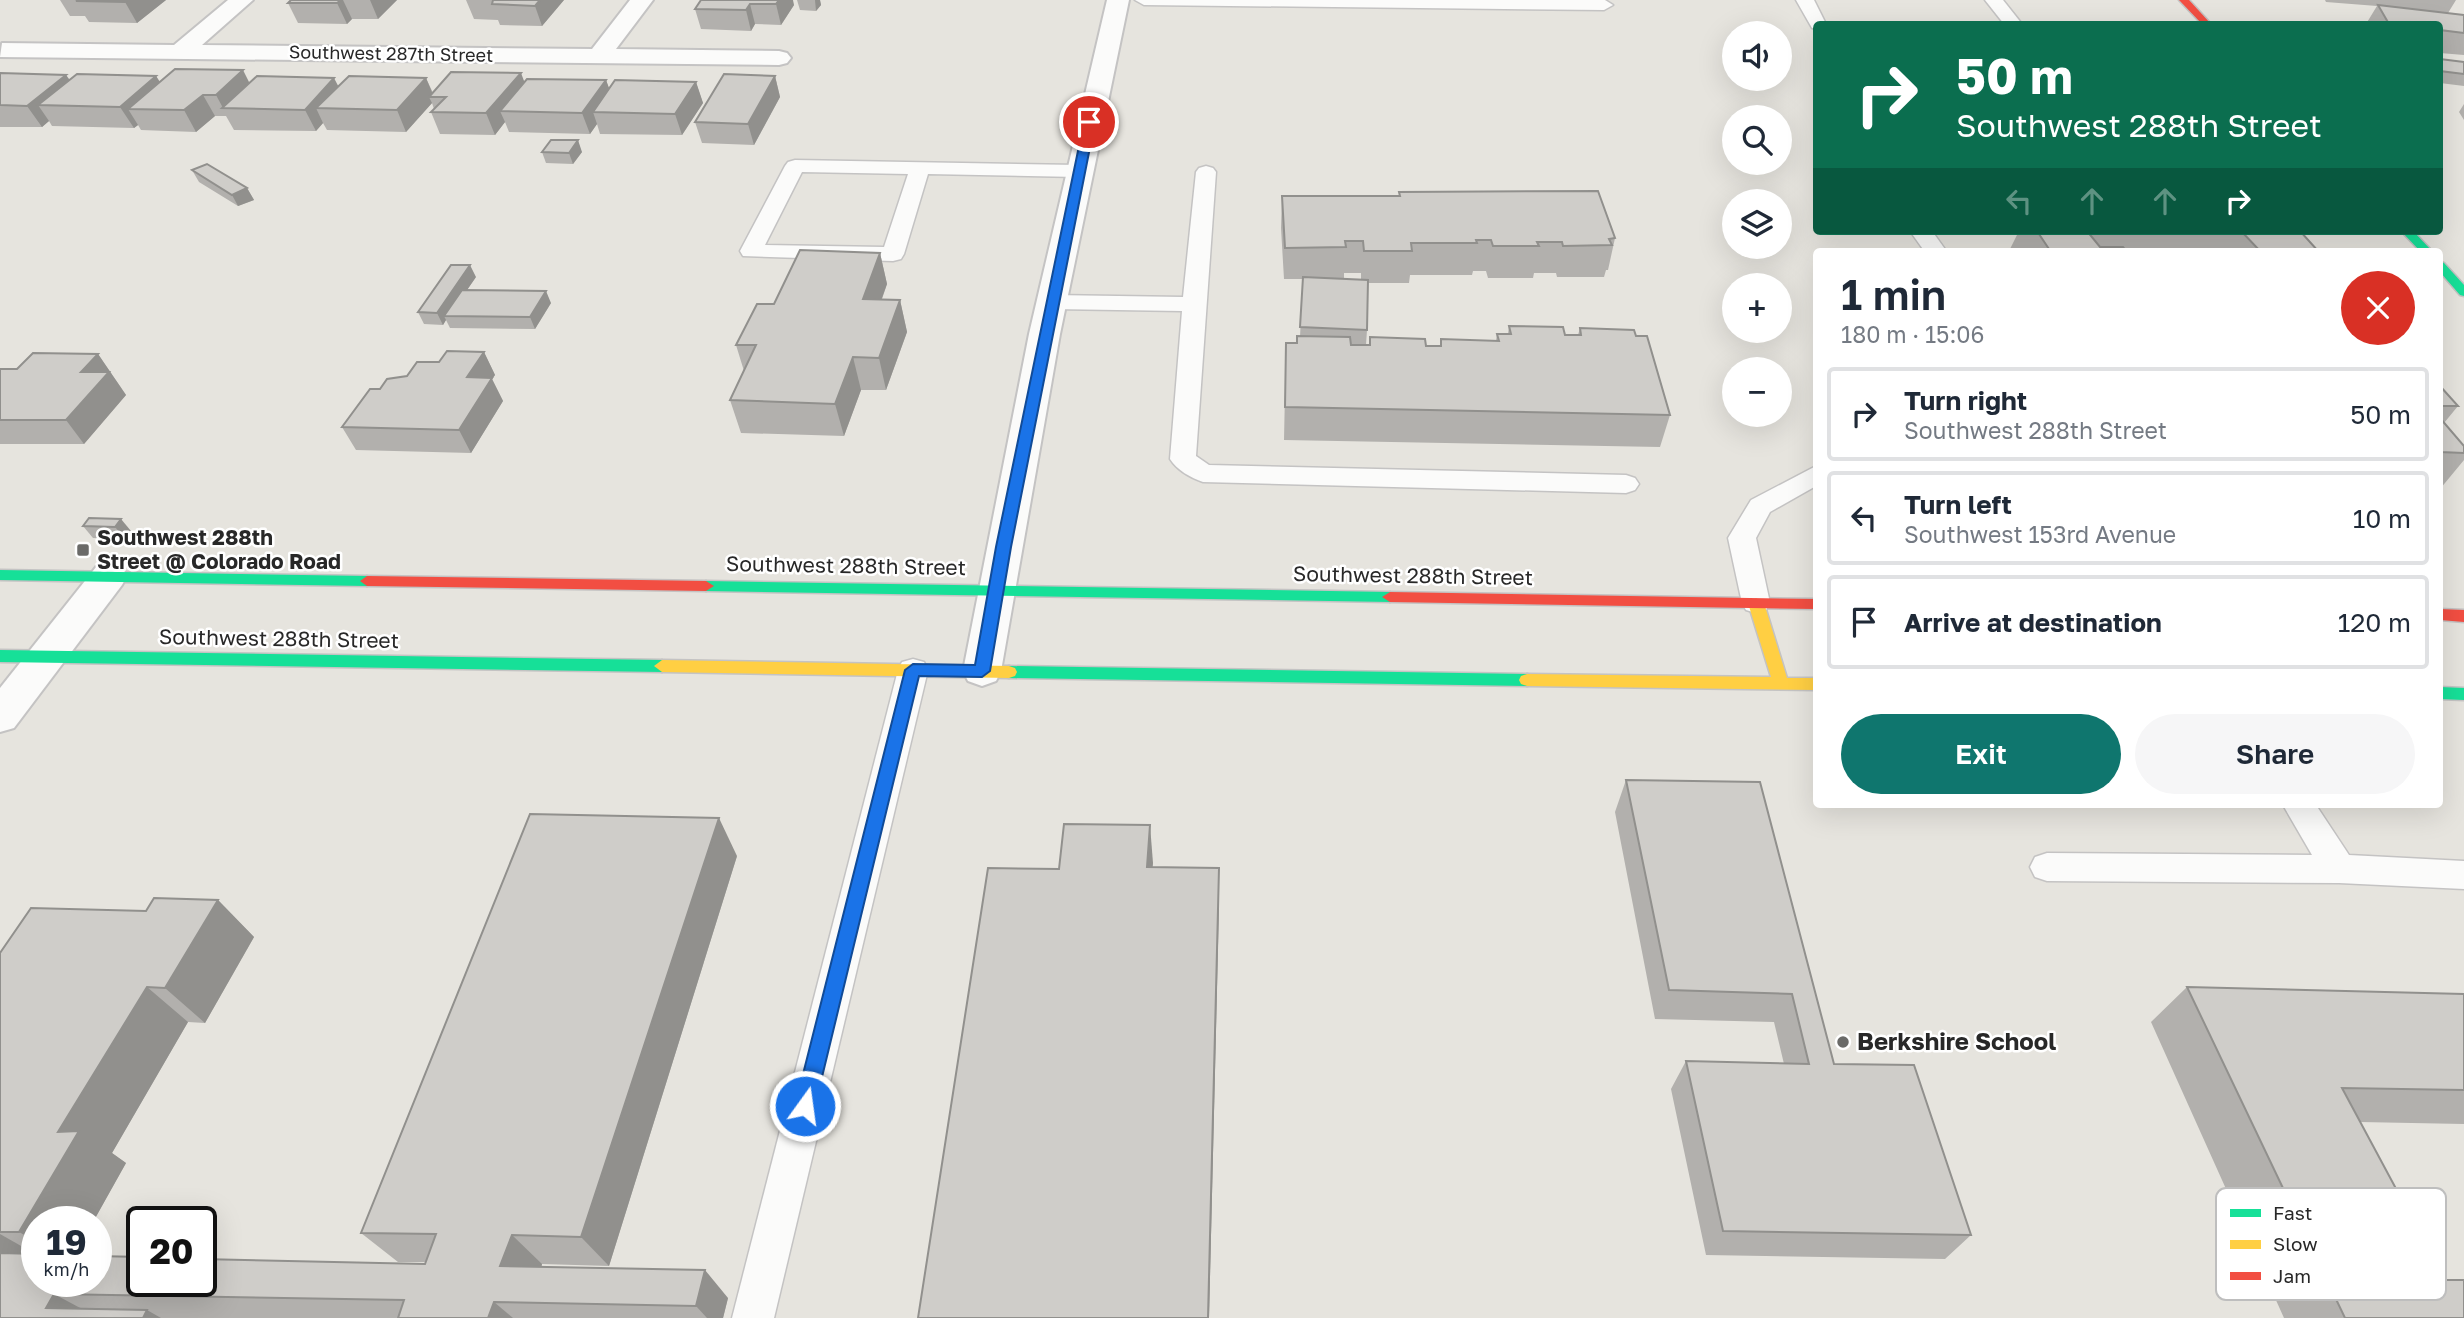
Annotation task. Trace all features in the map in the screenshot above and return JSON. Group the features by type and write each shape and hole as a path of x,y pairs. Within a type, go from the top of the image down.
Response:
{"main road":[{"path":"2183,0 2204,21"},
{"path":"2411,235 2423,248"},
{"path":"2443,268 2464,292"},
{"name":"Southwest 288th Street","path":"0,575 1813,604"},
{"path":"1756,603 1781,684"},
{"path":"2443,615 2464,616"},
{"name":"Southwest 288th Street","path":"0,656 1813,684"},
{"path":"2443,693 2464,694"}],"street":[{"path":"181,51 242,0"},
{"path":"599,56 642,0"},
{"path":"982,671 1078,171 1118,0"},
{"name":"Southwest 287th Street","path":"2,50 779,58"},
{"path":"0,717 109,576"}],"lane":[{"path":"1143,0 1604,5"},
{"path":"1805,0 1816,21"},
{"path":"1994,0 2011,21"},
{"path":"920,168 893,254 751,251 794,166 920,168 1078,171"},
{"path":"1206,172 1183,459 1203,472 1626,484"},
{"path":"1052,302 1194,304"},
{"path":"1756,603 1742,538 1760,506 1813,477"},
{"path":"752,1318 913,670"},
{"path":"2301,808 2339,869"},
{"path":"2047,867 2339,869 2464,875"}],"building":[{"path":"78,0 128,0 76,1"},
{"path":"291,0 341,0 337,3 288,3"},
{"path":"493,0 540,0 535,6 492,4"},
{"path":"701,0 779,0 776,4 750,4 746,10 695,9"},
{"path":"2378,5 2464,15 2464,33 2443,30 2443,21 2387,21"},
{"path":"2443,59 2464,62 2464,74 2443,71"},
{"path":"175,69 243,70 216,95 203,95 184,110 128,109"},
{"path":"451,72 521,73 486,113 431,112 446,97 429,97"},
{"path":"0,73 66,75 27,106 0,105"},
{"path":"77,74 156,76 120,107 38,105"},
{"path":"724,74 775,76 748,124 695,122"},
{"path":"257,76 334,78 305,110 222,108"},
{"path":"349,76 426,78 397,110 316,108"},
{"path":"527,79 606,80 582,113 500,111"},
{"path":"615,80 696,82 675,114 593,112"},
{"path":"551,140 578,140 569,153 542,152"},
{"path":"207,164 247,188 232,195 192,170"},
{"path":"1598,191 1615,238 1609,239 1612,245 1563,246 1562,242 1537,242 1539,246 1493,246 1491,240 1476,240 1477,243 1411,243 1412,251 1364,251 1363,241 1345,241 1346,247 1285,248 1282,196 1400,196 1399,192"},
{"path":"2040,235 2090,235 2100,247 2124,248 2048,248"},
{"path":"2245,235 2304,235 2315,248 2257,248"},
{"path":"800,250 880,253 863,299 900,300 879,358 853,357 835,404 730,400 756,345 736,345 757,304 774,304"},
{"path":"451,265 470,265 437,313 418,312"},
{"path":"1303,277 1368,280 1367,330 1300,327"},
{"path":"462,290 546,291 530,317 444,316"},
{"path":"1509,326 1563,327 1565,335 1581,335 1580,328 1634,330 1636,336 1647,336 1670,415 1285,407 1286,343 1297,343 1297,336 1350,337 1351,345 1370,345 1370,337 1425,339 1426,346 1441,346 1441,339 1499,341 1497,334 1511,334"},
{"path":"447,351 484,352 467,377 492,378 459,430 342,427 370,389 380,389 387,379 407,376 417,362 439,362"},
{"path":"33,353 98,354 81,372 109,372 66,420 0,420 0,369 17,369"},
{"path":"2443,389 2458,406 2443,406"},
{"path":"2443,422 2464,446 2464,453 2443,452"},
{"path":"89,518 121,519 115,527 83,526"},
{"path":"1626,780 1760,782 1834,1064 1914,1065 1971,1235 1723,1231 1686,1061 1809,1064 1792,994 1669,990"},
{"path":"530,814 719,818 581,1237 512,1235 500,1266 705,1270 696,1306 494,1302 488,1318 398,1318 404,1300 217,1297 217,1259 425,1264 436,1234 361,1233"},
{"path":"1064,824 1150,825 1147,867 1219,868 1208,1318 918,1318 988,868 1059,869"},
{"path":"154,898 218,900 165,988 147,987 58,1132 79,1131 34,1206 21,1206 19,1232 0,1232 0,953 31,908 146,911"},
{"path":"2187,987 2464,994 2464,1090 2342,1088 2396,1188 2283,1188"},
{"path":"0,1253 21,1254 21,1297 52,1297 46,1308 147,1310 143,1318 0,1318"},
{"path":"112,1256 126,1257 126,1295 112,1295"},
{"path":"2446,1280 2464,1280 2464,1318 2345,1318 2336,1300 2446,1300"}],"traffic: fast":[{"path":"2411,235 2423,248"},
{"path":"2443,268 2464,292"},
{"path":"0,575 367,581"},
{"path":"706,586 1390,597"},
{"path":"0,656 662,666"},
{"path":"1009,672 1527,680"},
{"path":"2443,693 2464,694"}],"traffic: slow":[{"path":"1756,603 1781,684"},
{"path":"662,666 1009,672"},
{"path":"1527,680 1813,684"}],"traffic: jam":[{"path":"2184,0 2204,21"},
{"path":"367,581 706,586"},
{"path":"1390,597 1813,604"},
{"path":"2443,615 2464,616"}],"place":[{"name":"Southwest 288th Street @ Colorado Road","path":"83,550"},
{"name":"Berkshire School","path":"1843,1042"}],"route":[{"path":"805,1106 913,670 982,671 1004,547 1089,122"}]}
